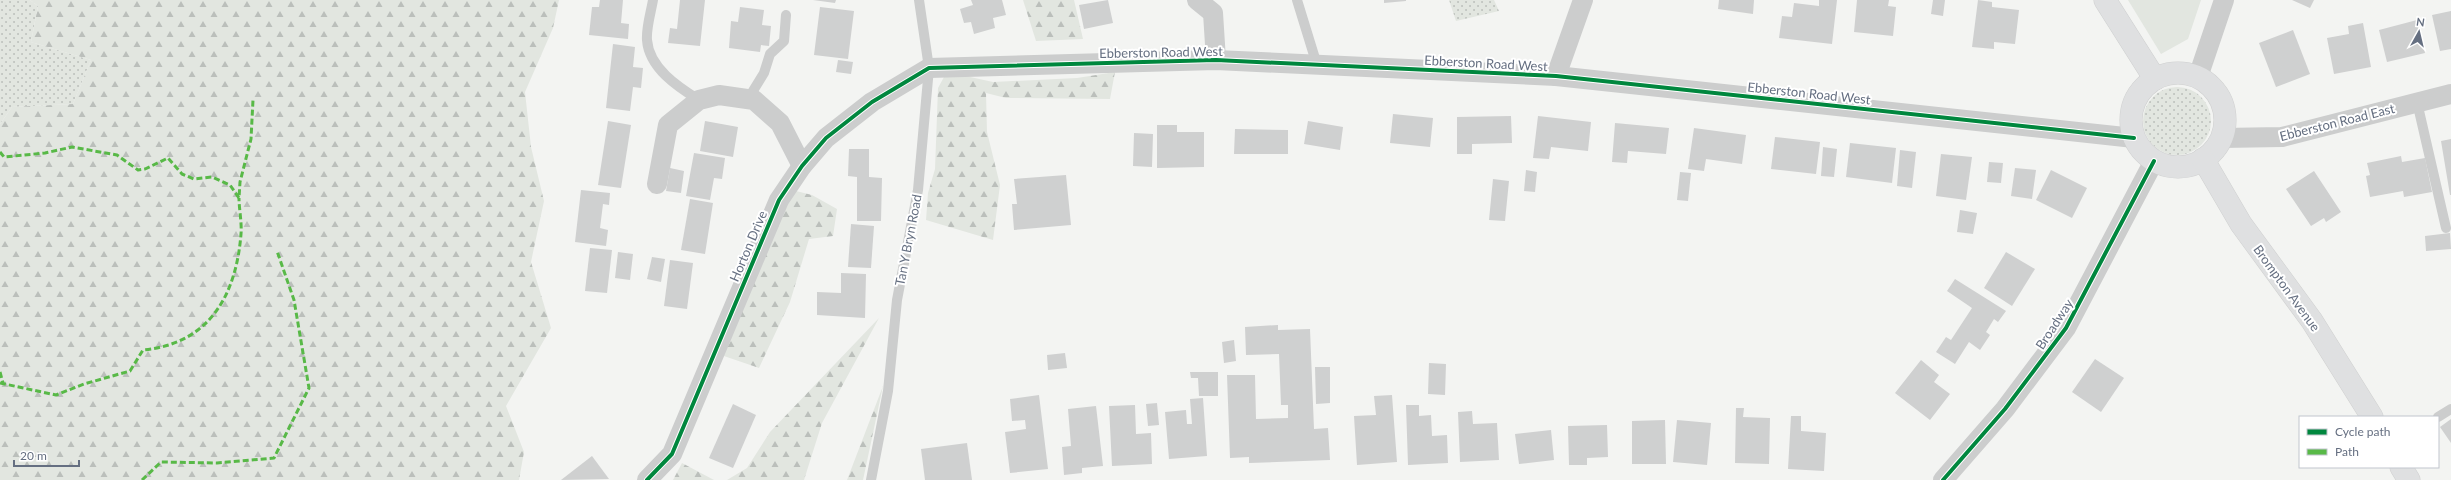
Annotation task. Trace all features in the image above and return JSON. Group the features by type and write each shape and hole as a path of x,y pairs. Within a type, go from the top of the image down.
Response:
{"main road":[{"path":"2105,0 2155,79"},
{"path":"2177,73 2198,78 2217,94 2222,104 2225,118 2222,138 2214,150 2203,160 2186,166 2176,167 2154,160 2145,154 2134,138 2130,121 2133,105 2144,87 2155,79 2177,73"},
{"name":"Brompton Avenue","path":"2203,160 2241,224 2312,321 2371,416"},
{"path":"2402,468 2409,480"}],"street":[{"path":"1197,0 1213,13 1216,60"},
{"path":"1556,76 1584,0"},
{"path":"2198,78 2224,0"},
{"name":"Ebberston Road West","path":"929,68 1216,60 1556,76 2134,138"},
{"name":"Horton Drive","path":"647,480 672,454 779,200 802,166 826,138 872,102 929,68"},
{"name":"Ebberston Road East","path":"2222,138 2282,137 2451,94"},
{"path":"657,184 668,125 699,100 718,95 754,100 780,122 802,166"},
{"name":"Broadway","path":"1943,480 2005,409 2066,328 2154,160"}],"lane":[{"path":"653,0 647,40 651,55 676,86 699,100"},
{"name":"Tan Y Bryn Road","path":"871,480 888,391 897,300 918,190 929,68 919,0"},
{"path":"1297,0 1317,65"},
{"path":"748,99 764,73 770,54 784,41 786,15"},
{"path":"2417,102 2446,228"},
{"path":"2439,416 2451,409"}],"green space":[{"path":"0,0 30,0 38,6 31,42 91,60 73,104 12,107 0,124"},
{"path":"30,0 559,0 553,28 525,92 531,147 544,201 531,262 551,328 506,406 524,452 519,480 0,480 0,124 12,107 73,104 91,60 31,42 38,6"},
{"path":"1023,0 1074,0 1083,39 1036,41"},
{"path":"1449,0 1494,0 1499,11 1456,21"},
{"path":"2128,0 2201,0 2188,39 2161,54"},
{"path":"1115,72 1110,99 1006,98 986,93 987,132 1000,185 993,240 926,220 928,193 935,169 938,88 944,77 961,75 993,82 1077,78"},
{"path":"2177,87 2190,90 2201,97 2208,108 2211,121 2208,134 2201,145 2190,152 2177,155 2164,152 2153,145 2146,134 2143,121 2146,108 2153,97 2164,90"},
{"path":"792,190 812,195 837,209 833,236 809,239 790,302 759,368 721,355"},
{"path":"879,318 822,423 804,480 727,480 747,468 770,432"},
{"path":"883,386 863,480 847,480"},
{"path":"682,463 714,480 673,480"}],"building":[{"path":"600,0 623,0 621,23 629,24 628,39 589,35 592,7 599,7"},
{"path":"680,0 705,0 700,46 668,43 670,28 677,29"},
{"path":"813,0 836,0 835,3"},
{"path":"971,0 1002,0 1006,15 993,18 995,28 974,34 971,22 964,23 960,9 973,5"},
{"path":"1108,0 1113,23 1084,29 1079,5"},
{"path":"1384,0 1406,0 1406,1 1384,3"},
{"path":"1719,0 1754,0 1753,14 1718,9"},
{"path":"1819,0 1837,0 1832,44 1779,38 1782,16 1792,17 1794,3 1819,6"},
{"path":"1857,0 1889,0 1888,6 1896,7 1893,36 1854,32"},
{"path":"1933,0 1945,0 1943,16 1931,14"},
{"path":"1978,0 1992,2 1992,7 2019,10 2015,44 1994,42 1994,49 1972,47"},
{"path":"2292,0 2314,0 2310,8"},
{"path":"740,7 764,10 762,25 771,26 769,46 761,45 760,52 729,48 731,21 738,22"},
{"path":"820,7 854,11 848,59 814,55"},
{"path":"2451,11 2451,49 2440,51 2432,15"},
{"path":"2417,20 2425,53 2387,62 2379,30"},
{"path":"2363,23 2371,67 2334,74 2327,38 2349,34 2348,26"},
{"path":"2293,30 2310,74 2276,87 2259,43"},
{"path":"613,44 635,47 633,67 643,68 641,88 633,87 630,111 606,108"},
{"path":"838,60 853,62 851,74 836,72"},
{"path":"1393,114 1433,118 1430,147 1390,143"},
{"path":"1511,116 1512,143 1472,144 1472,154 1457,154 1457,117"},
{"path":"1538,116 1591,122 1588,151 1551,147 1549,159 1533,158"},
{"path":"608,121 631,125 621,188 598,185"},
{"path":"705,121 738,127 733,157 700,151"},
{"path":"1308,121 1343,127 1340,150 1304,144"},
{"path":"1615,123 1669,128 1666,154 1628,151 1627,163 1612,162"},
{"path":"1157,125 1177,125 1177,132 1204,132 1204,167 1157,168"},
{"path":"1694,128 1746,135 1742,164 1706,159 1704,171 1688,169"},
{"path":"1235,129 1288,130 1288,154 1234,154"},
{"path":"1134,133 1153,134 1152,167 1133,166"},
{"path":"1775,137 1820,142 1816,174 1771,169"},
{"path":"2451,139 2451,195 2450,195 2441,141"},
{"path":"1850,143 1896,148 1892,183 1846,177"},
{"path":"1823,147 1837,149 1834,177 1821,176"},
{"path":"849,149 869,149 869,177 882,178 881,221 857,221 857,177 848,176"},
{"path":"1900,150 1916,152 1912,188 1897,186"},
{"path":"694,153 725,158 722,179 714,178 710,200 686,196"},
{"path":"1941,154 1972,157 1966,200 1936,196"},
{"path":"2401,156 2402,162 2425,158 2432,192 2404,197 2403,191 2370,197 2366,176 2370,175 2367,163"},
{"path":"1989,162 2003,163 2001,183 1987,182"},
{"path":"670,168 684,171 681,193 666,191"},
{"path":"2015,168 2036,170 2032,199 2011,196"},
{"path":"1526,170 1537,172 1535,192 1524,191"},
{"path":"2051,170 2087,188 2072,218 2036,200"},
{"path":"2314,171 2341,212 2326,222 2324,218 2311,226 2286,189"},
{"path":"1680,172 1691,173 1688,201 1677,200"},
{"path":"1066,175 1071,225 1014,230 1012,204 1017,204 1014,179"},
{"path":"1493,179 1509,181 1505,221 1489,220"},
{"path":"581,190 610,193 609,205 603,204 600,228 608,230 606,246 575,242"},
{"path":"690,199 713,203 705,254 681,250"},
{"path":"1960,210 1977,213 1973,234 1957,232"},
{"path":"851,224 874,226 871,268 848,267"},
{"path":"2450,233 2451,249 2426,251 2425,236"},
{"path":"590,248 612,250 607,293 585,291"},
{"path":"618,252 633,254 630,280 615,278"},
{"path":"2006,252 2035,269 2012,306 1984,288"},
{"path":"652,257 665,259 661,282 647,279"},
{"path":"670,260 693,263 687,309 664,306"},
{"path":"841,273 866,274 865,318 817,315 817,292 841,293"},
{"path":"1955,279 2006,311 1998,322 1994,319 1986,332 1990,335 1980,350 1969,342 1955,364 1936,352 1946,337 1951,340 1972,308 1947,291"},
{"path":"1278,325 1278,330 1310,329 1314,429 1328,428 1330,460 1249,463 1249,457 1230,458 1227,375 1255,375 1256,419 1288,418 1288,405 1281,405 1279,354 1246,355 1245,327"},
{"path":"1234,340 1236,361 1224,363 1222,342"},
{"path":"1065,353 1067,368 1048,370 1047,355"},
{"path":"2095,359 2124,378 2101,412 2072,392"},
{"path":"1921,360 1939,375 1934,382 1950,394 1930,420 1895,393"},
{"path":"1429,363 1446,364 1445,395 1428,394"},
{"path":"1315,367 1330,367 1330,403 1316,404"},
{"path":"1190,372 1218,372 1218,396 1199,396 1198,378 1191,378"},
{"path":"1039,395 1048,469 1010,473 1005,432 1026,429 1025,420 1012,421 1010,399"},
{"path":"1392,395 1397,462 1357,465 1354,416 1376,415 1374,396"},
{"path":"1203,398 1207,456 1169,459 1165,412 1186,410 1187,424 1192,424 1190,399"},
{"path":"1157,403 1159,425 1148,426 1146,404"},
{"path":"733,404 756,415 733,468 709,458"},
{"path":"1135,405 1136,434 1151,433 1152,464 1112,466 1109,406"},
{"path":"1406,405 1419,405 1419,416 1431,415 1432,436 1447,435 1448,463 1408,465"},
{"path":"1096,406 1103,466 1082,468 1082,473 1064,475 1062,447 1071,446 1068,409"},
{"path":"1736,408 1744,408 1743,417 1770,418 1769,464 1735,463"},
{"path":"1472,411 1473,424 1497,423 1499,460 1460,462 1458,412"},
{"path":"1791,416 1801,416 1801,431 1826,433 1824,471 1788,469"},
{"path":"2451,419 2451,443 2440,427"},
{"path":"1665,420 1666,464 1632,464 1632,421"},
{"path":"1677,420 1711,423 1707,465 1673,462"},
{"path":"1607,425 1608,457 1587,458 1587,465 1569,465 1568,426"},
{"path":"1551,430 1554,460 1519,464 1515,434"},
{"path":"967,443 972,480 925,480 921,449"},
{"path":"592,456 609,479 561,480"}],"marked path":[{"path":"0,152 4,157 45,153 72,147 117,155 138,170 145,169 168,158 182,174 194,179 212,177 230,185 239,198 240,182 251,139 253,100"},
{"path":"0,383 56,395 84,384 130,371 143,350 166,346 185,338 201,327 214,313 225,297 233,278 241,234 239,198"},
{"path":"142,480 161,462 217,463 274,458 309,388 294,300 277,251"},
{"path":"0,372 3,383"}],"cycle path":[{"path":"647,480 672,454 779,200 802,166 826,138 872,102 929,68 1216,60 1556,76 2134,138"},
{"path":"1943,480 2005,409 2066,328 2154,161"}]}
